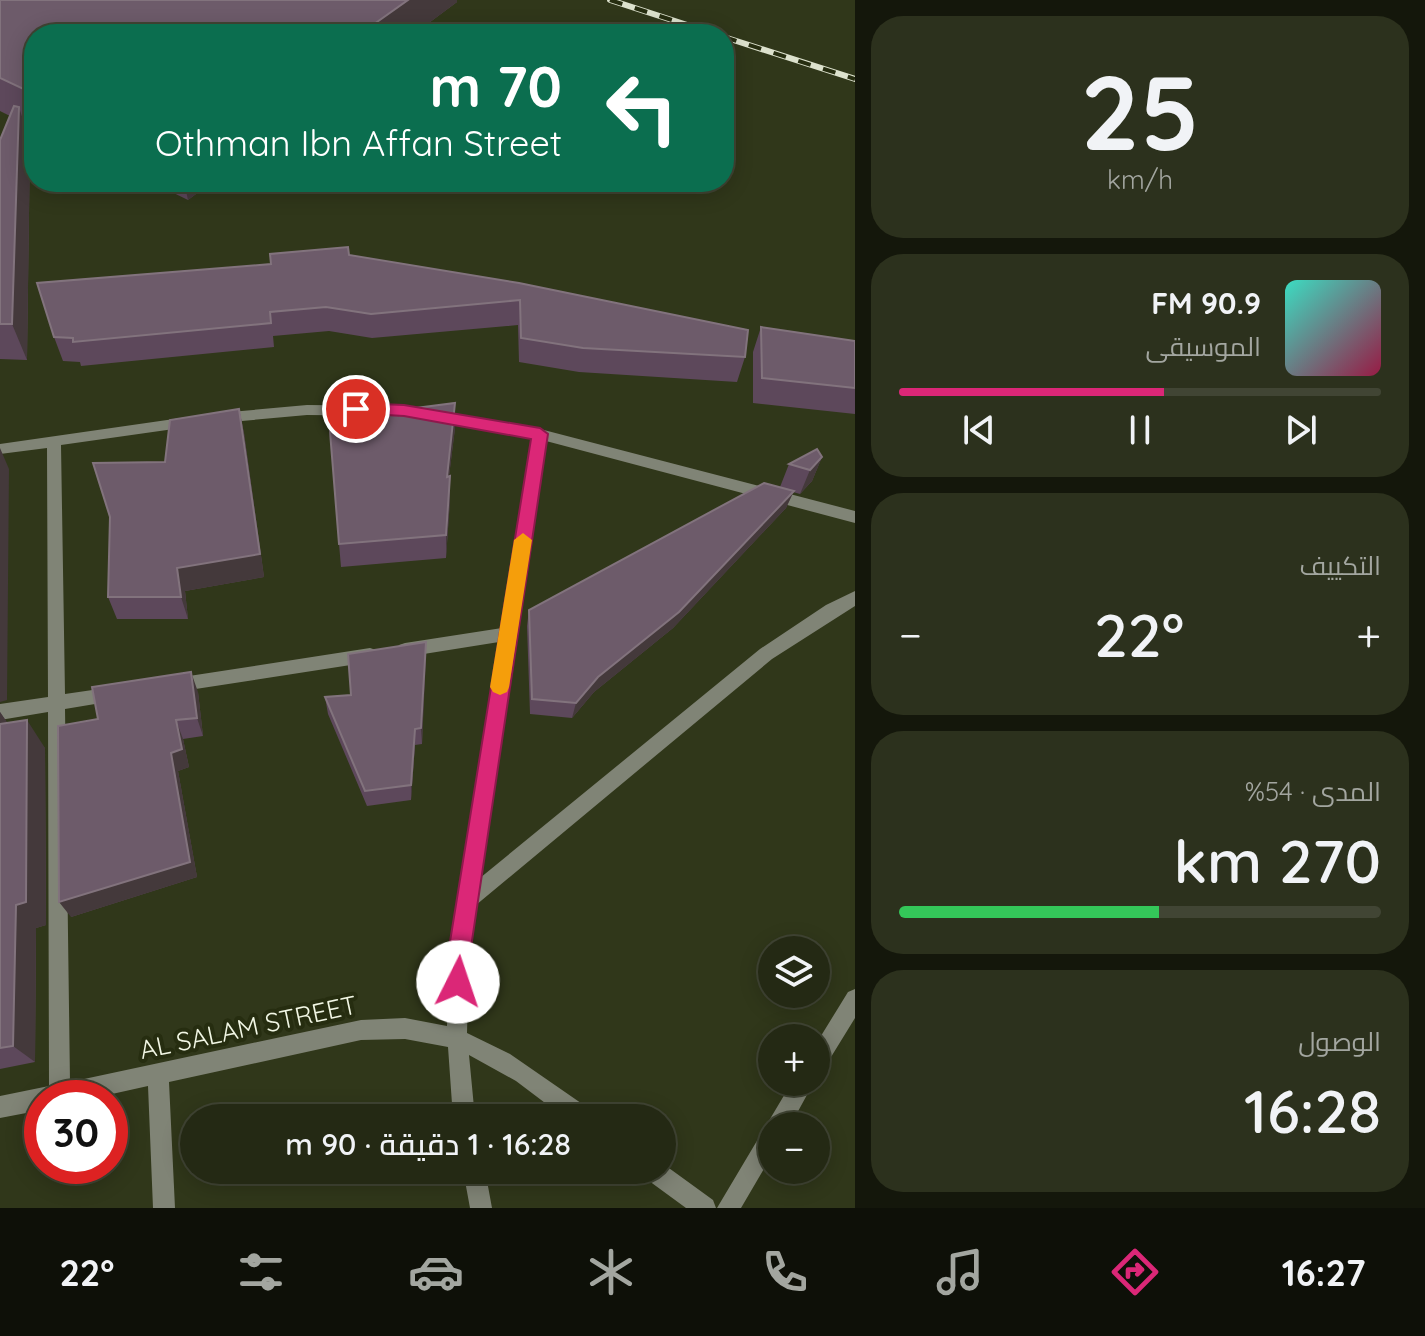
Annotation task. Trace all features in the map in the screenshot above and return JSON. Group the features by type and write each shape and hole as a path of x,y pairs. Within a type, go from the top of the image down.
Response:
{"street":[{"path":"0,449 258,413 356,409 404,411 540,434 855,517"},
{"path":"463,1104 457,1037 459,954 540,434"},
{"path":"49,1080 57,703 54,442"},
{"path":"468,900 766,654 855,598"},
{"path":"166,686 508,634"},
{"path":"0,712 135,691"},
{"path":"830,1040 855,999"},
{"name":"AL SALAM STREET","path":"128,1080 361,1030 409,1029 457,1037 499,1057 564,1104"},
{"path":"158,1074 164,1208"},
{"name":"AL SALAM STREET","path":"0,1107 24,1102"},
{"path":"728,1208 758,1158"},
{"path":"477,1184 481,1208"},
{"path":"672,1184 705,1208"}],"building":[{"path":"0,0 408,0 374,24 24,24 24,89 0,78"},
{"path":"14,106 19,107 12,324 0,324 0,140"},
{"path":"348,247 349,255 519,283 748,330 745,357 583,348 521,338 520,300 371,314 326,307 270,312 271,323 73,342 73,338 54,337 37,283 271,264 270,254"},
{"path":"761,327 855,341 855,388 762,378"},
{"path":"455,403 447,477 450,476 446,535 339,544 329,419"},
{"path":"239,409 260,554 177,568 181,597 108,597 110,517 93,463 165,462 170,420"},
{"path":"817,449 822,457 810,470 789,464"},
{"path":"764,483 794,491 679,612 598,677 576,703 532,699 529,610"},
{"path":"426,642 421,728 415,729 411,785 365,791 325,697 351,695 348,654"},
{"path":"191,672 197,718 176,720 182,749 171,753 190,862 59,902 58,726 98,719 92,687"},
{"path":"27,720 26,902 16,905 13,1046 0,1048 0,724"}],"railway":[{"path":"610,0 684,24"},
{"path":"734,40 855,79"}],"slow traffic":[{"path":"500,687 523,540"}],"route":[{"path":"356,409 404,411 540,434 459,954 458,982"}]}
